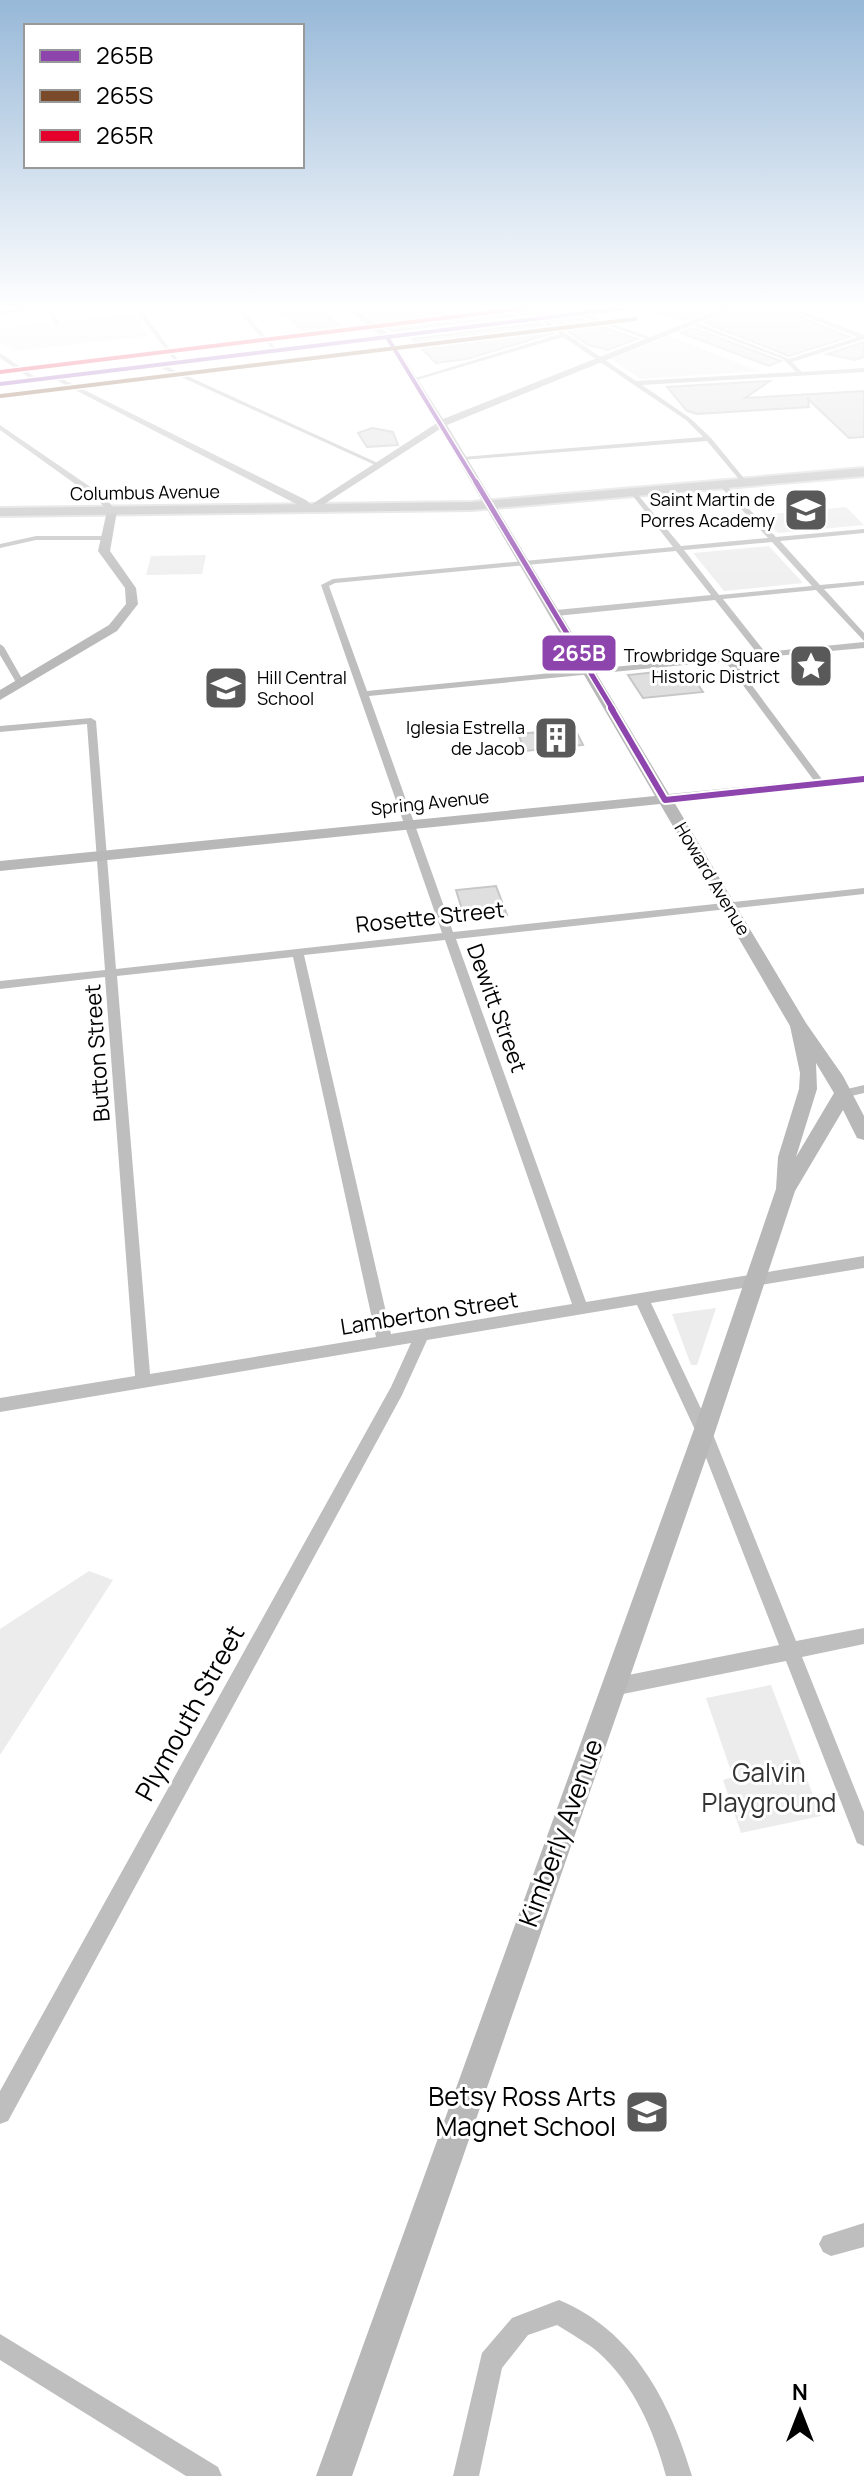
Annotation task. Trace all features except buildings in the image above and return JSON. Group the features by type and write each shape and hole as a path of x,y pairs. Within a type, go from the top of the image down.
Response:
{"main road":[{"path":"311,508 445,423"},
{"name":"Howard Avenue","path":"441,424 799,1026 834,1076 864,1133"},
{"name":"Columbus Avenue","path":"0,512 489,504 864,472"},
{"path":"0,696 113,628 126,617 134,594 128,581 106,557 105,538 112,511"},
{"name":"Spring Avenue","path":"0,866 864,779"},
{"path":"786,1189 787,1157 808,1089 809,1073 799,1026"},
{"path":"786,1189 806,1161 819,1130 843,1094"},
{"name":"Kimberly Avenue","path":"334,2476 704,1432 786,1189"}],"street":[{"path":"145,423 311,508"},
{"path":"286,423 377,464"},
{"path":"692,423 743,482"},
{"path":"0,427 102,499 112,511"},
{"path":"463,459 709,439"},
{"path":"723,484 864,638"},
{"path":"633,491 763,655"},
{"path":"525,563 864,531"},
{"path":"0,546 36,538 105,538"},
{"name":"Dewitt Street","path":"525,563 325,585 581,1310"},
{"path":"556,613 864,583"},
{"path":"362,694 864,645"},
{"path":"0,647 21,684"},
{"path":"727,658 821,784"},
{"name":"Button Street","path":"0,729 91,721 143,1382"},
{"name":"Rosette Street","path":"0,985 864,891"},
{"path":"298,952 385,1342"},
{"path":"843,1094 864,1089"},
{"name":"Lamberton Street","path":"0,1405 385,1342 419,1342 445,1332 864,1262"},
{"path":"642,1300 704,1432 864,1836"},
{"name":"Plymouth Street","path":"0,2113 419,1342"},
{"path":"613,1687 864,1636"},
{"path":"831,2244 864,2235"},
{"path":"466,2476 491,2362 520,2326 559,2312 608,2345 642,2388 670,2442 679,2476"},
{"path":"0,2346 209,2476"}],"green space":[{"path":"846,507 864,525 778,533 761,515"},
{"path":"769,546 803,583 724,591 693,553"},
{"path":"206,555 202,574 146,575 151,556"},
{"path":"716,1308 697,1365 691,1365 672,1314"},
{"path":"89,1571 113,1580 0,1755 0,1629"},
{"name":"Galvin Playground","path":"771,1685 821,1816 741,1833 723,1780 733,1777 706,1698"}],"transit line":[{"name":"265B","path":"439,423 665,800 864,779"}],"place":[{"name":"Saint Martin de Porres Academy","path":"806,510"},
{"name":"Trowbridge Square Historic District","path":"811,666"},
{"name":"Hill Central School","path":"226,688"},
{"name":"Iglesia Estrella de Jacob","path":"556,738"},
{"name":"Betsy Ross Arts Magnet School","path":"647,2112"}]}
